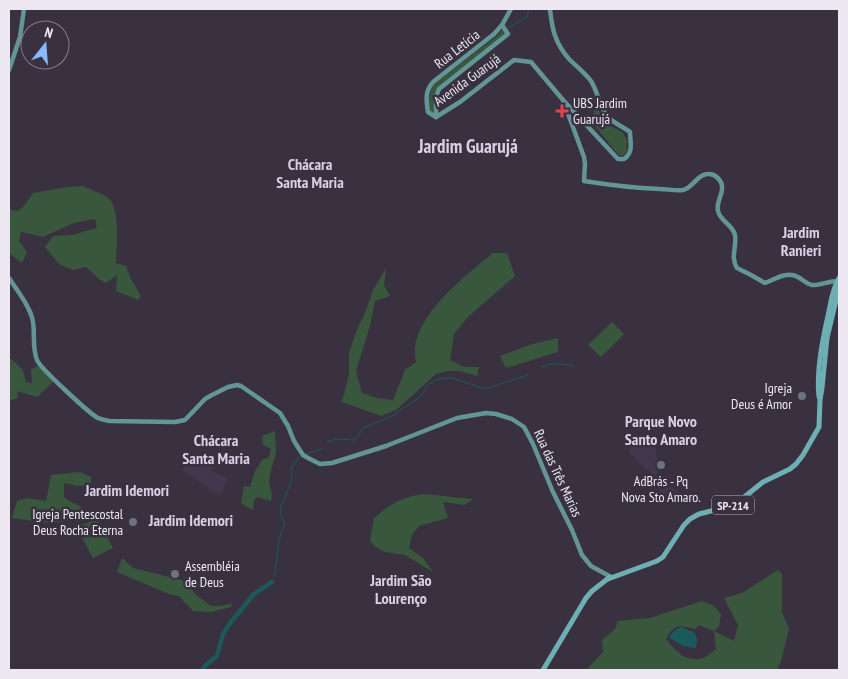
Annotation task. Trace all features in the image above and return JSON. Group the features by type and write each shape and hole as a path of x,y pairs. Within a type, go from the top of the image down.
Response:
{"main road":[{"name":"SP-214","path":"820,400 818,378 824,335 833,295 839,280"},
{"name":"SP-214","path":"609,578 617,573 627,572 657,561 690,519 699,514 731,506 738,502 763,482 785,472 796,464 806,452 818,427 827,338 839,288"},
{"path":"543,670 586,598 609,578"}],"street":[{"path":"9,70 20,37 24,9"},
{"name":"Rua Letícia","path":"436,117 427,114 427,91 433,82 494,34 502,25 511,9"},
{"path":"550,9 552,28 561,48 592,84 608,118 630,132 630,153 624,159 618,159 569,109"},
{"path":"436,117 438,89 508,34 502,25"},
{"name":"Avenida Guarujá","path":"436,117 460,102 514,60 531,62 564,100 569,109"},
{"path":"569,109 584,157 584,181 680,190 686,189 703,175 714,175 722,187 718,202 718,213 735,232 733,258 736,268 765,283 787,274 796,276 812,285 839,280"},
{"name":"Rua das Três Marias","path":"9,278 31,314 37,361 61,386 98,418 110,421 175,422 185,420 206,399 228,387 237,385 280,413 303,454 320,464 332,463 386,446 457,418 486,413 512,419 524,428 533,444 582,555 590,566 609,578"}],"shaded area":[{"path":"503,29 506,34 437,88 433,98 435,112 431,114 429,99 433,85 498,35"},
{"path":"593,95 605,122 626,137 628,142 626,143 627,151 624,155 620,156 616,152 595,126"},
{"path":"83,186 105,196 112,203 115,210 117,228 116,263 126,266 141,296 138,300 116,291 117,275 106,283 86,267 73,270 59,264 45,247 53,236 72,235 97,228 95,219 74,223 43,237 21,232 19,241 27,252 22,263 9,253 9,209 17,211 23,207 33,193"},
{"path":"493,253 507,253 515,276 468,317 454,334 450,360 464,367 479,367 477,376 459,371 436,374 396,410 381,416 342,402 349,374 349,352 373,290 386,268 384,285 390,296 375,301 370,326 356,371 362,393 377,398 393,400 405,370 416,362 415,346 420,331 429,316 454,287"},
{"path":"612,322 624,334 601,357 588,345"},
{"path":"558,338 558,352 506,368 500,356 532,344"},
{"path":"9,357 23,370 26,382 32,383 31,370 40,366 51,377 53,382 37,397 17,391 18,398 9,401"},
{"path":"275,431 276,453 269,482 272,495 271,501 257,497 254,500 253,510 241,503 244,486 250,487 255,471 262,460 269,457 271,449 263,445 262,436"},
{"path":"639,437 651,437 656,445 657,477 644,468 630,453 630,445 633,442"},
{"path":"189,458 199,465 203,458 214,465 211,471 228,478 221,494 219,493 218,495 182,470"},
{"path":"80,472 91,477 91,485 78,486 64,483 64,497 85,510 84,515 56,522 12,518 17,501 27,498 46,501 51,475"},
{"path":"664,484 679,491 682,495 681,503 671,501 659,491"},
{"path":"424,494 473,499 465,505 443,502 448,518 419,526 412,535 409,548 423,558 433,572 405,555 385,552 370,541 374,518 398,501"},
{"path":"97,518 113,548 93,558 77,528"},
{"path":"122,558 133,568 185,581 196,595 211,606 232,603 231,607 211,612 193,611 179,596 169,594 117,572"},
{"path":"778,570 782,574 782,612 789,629 777,670 586,670 603,652 602,640 615,629 618,621 650,618 702,601 714,606 721,614 719,626 714,631 734,641 738,625 724,598 742,593","holes":["699,625 714,631 716,649 708,656 691,659 677,652 666,639 672,630 678,626 695,629"]},
{"path":"682,627 695,633 696,647 683,646 669,637 675,630"}],"waterway":[{"path":"508,28 527,17 529,9"},
{"path":"541,367 553,364 573,366"},
{"path":"327,442 336,439 356,439 363,428 394,415 421,397 427,385 439,379 452,378 485,389 528,375"},
{"path":"306,454 322,449"},
{"path":"274,576 279,540 284,525 280,516 281,506 291,483 292,467 299,457"},
{"path":"202,670 217,656 223,634 231,622 254,594 272,582"}],"place":[{"name":"UBS Jardim Guarujá","path":"562,111"},
{"name":"Igreja Deus é Amor","path":"802,396"},
{"name":"AdBrás - Pq Nova Sto Amaro.","path":"661,465"},
{"name":"Igreja Pentescostal Deus Rocha Eterna","path":"133,522"},
{"name":"Assembléia de Deus","path":"175,574"}],"district":[{"name":"Jardim Guarujá","path":"468,146"},
{"name":"Chácara Santa Maria","path":"310,173"},
{"name":"Jardim Ranieri","path":"801,241"},
{"name":"Parque Novo Santo Amaro","path":"661,430"},
{"name":"Chácara Santa Maria","path":"216,449"},
{"name":"Jardim Idemori","path":"127,490"},
{"name":"Jardim Idemori","path":"191,520"},
{"name":"Jardim São Lourenço","path":"401,589"}]}
